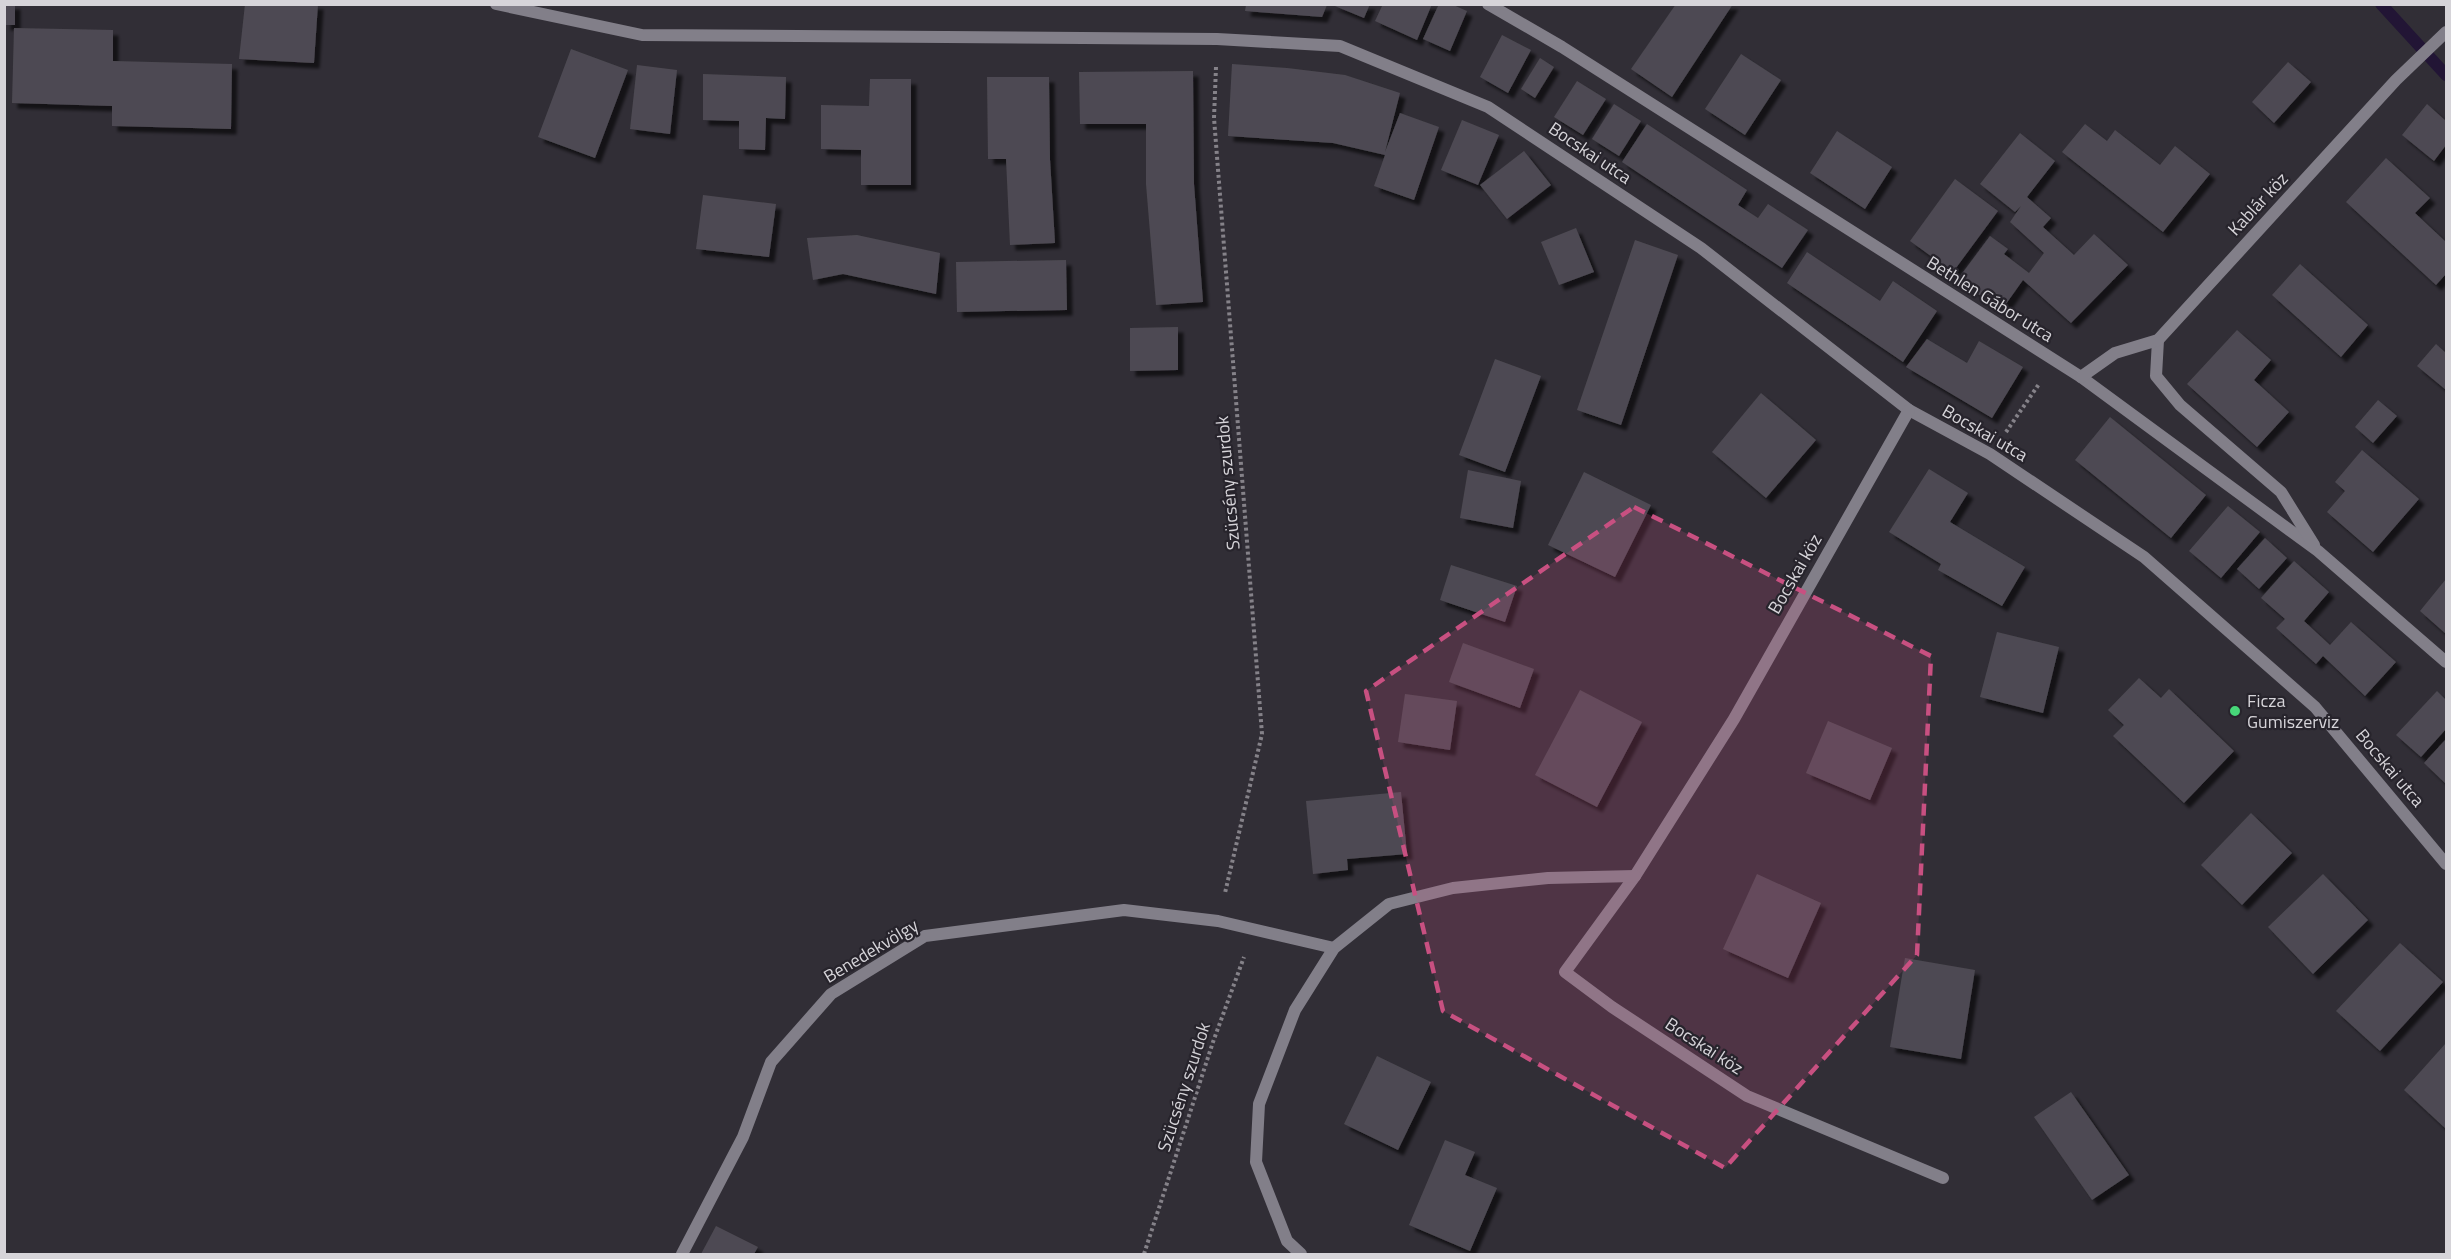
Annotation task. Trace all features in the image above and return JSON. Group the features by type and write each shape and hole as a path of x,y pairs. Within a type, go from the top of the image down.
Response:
{"street":[{"name":"Bocskai utca","path":"496,4 642,35 1217,39 1340,46 1488,107 1701,248 1909,410 1990,454 2144,557 2306,699 2446,864"},
{"name":"Bethlen Gábor utca","path":"1488,4 1562,47 2081,377 2318,551 2446,662"},
{"name":"Kablár köz","path":"2158,340 2396,80 2443,35"},
{"path":"2081,377 2115,353 2158,340 2156,376 2180,405 2281,492 2318,551"},
{"name":"Bocskai köz","path":"1909,410 1734,719 1635,876 1565,972 1612,1008 1747,1095 1943,1178"},
{"path":"1301,1254 1287,1241 1256,1162 1259,1104 1295,1010 1334,948 1389,904 1453,888 1536,879 1635,876"},
{"name":"Benedekvölgy","path":"682,1254 743,1137 771,1062 831,994 925,936 1124,910 1218,921 1334,948"}],"path":[{"name":"Szücsény szurdok","path":"1217,39 1214,118 1262,734 1218,921"},
{"path":"1990,454 2055,361"},
{"name":"Szücsény szurdok","path":"1144,1254 1213,1042 1254,929"}],"highlighted area":[{"path":"1634,507 1931,656 1917,955 1725,1168 1443,1011 1366,691"}],"building":[{"path":"5,4 15,4 15,25 5,25"},
{"path":"245,4 318,4 314,63 239,59"},
{"path":"1330,4 1370,4 1364,18"},
{"path":"1383,4 1432,4 1417,40 1375,21"},
{"path":"1439,4 1451,4 1467,11 1450,51 1423,39"},
{"path":"1676,4 1733,4 1672,97 1631,69"},
{"path":"1246,5 1327,5 1322,17 1245,11"},
{"path":"14,28 113,30 113,61 232,64 231,129 112,126 112,106 12,103"},
{"path":"1502,35 1531,50 1508,93 1480,77"},
{"path":"571,49 628,70 595,158 538,137"},
{"path":"1741,54 1781,80 1745,135 1705,109"},
{"path":"1540,58 1554,67 1535,98 1521,89"},
{"path":"2288,62 2311,82 2274,123 2252,102"},
{"path":"1232,64 1345,75 1400,93 1385,152 1400,113 1439,127 1414,200 1374,186 1385,155 1333,143 1228,136"},
{"path":"637,65 677,70 670,134 630,129"},
{"path":"1193,71 1194,184 1203,302 1156,305 1146,184 1146,124 1080,124 1079,72"},
{"path":"703,74 786,77 785,119 766,118 765,150 739,149 739,121 703,120"},
{"path":"987,77 1049,77 1050,159 1055,243 1010,245 1006,159 988,159"},
{"path":"870,79 911,79 911,185 861,185 861,150 821,149 821,105 869,106"},
{"path":"1577,81 1606,99 1583,135 1554,117"},
{"path":"1614,104 1641,121 1619,156 1592,139"},
{"path":"2427,104 2446,121 2446,145 2434,161 2402,135"},
{"path":"1462,120 1499,135 1478,185 1441,170"},
{"path":"1647,124 1747,190 1738,205 1758,218 1768,204 1808,230 1782,268 1622,162"},
{"path":"2085,124 2107,141 2115,130 2160,165 2175,146 2210,174 2163,232 2062,152"},
{"path":"1837,131 1892,167 1865,209 1810,173"},
{"path":"2020,133 2055,161 2027,197 2051,218 2043,227 2074,255 2094,234 2128,265 2071,323 2023,280 2001,311 1958,279 1990,236 2008,249 2004,254 2029,273 2044,253 2010,222 2021,206 2015,212 1980,184"},
{"path":"1524,151 1551,185 1507,219 1480,185"},
{"path":"2386,158 2430,198 2415,213 2446,242 2446,274 2436,285 2346,202"},
{"path":"1955,179 1998,211 1953,272 1910,241"},
{"path":"703,195 776,204 769,257 696,249"},
{"path":"1576,228 1594,272 1559,285 1541,242"},
{"path":"857,235 940,253 936,294 843,274 813,280 807,238"},
{"path":"1635,240 1678,255 1621,425 1577,410"},
{"path":"1807,252 1880,301 1893,281 1937,311 1903,362 1787,283"},
{"path":"1066,260 1067,310 957,312 956,262"},
{"path":"2300,264 2368,325 2341,357 2272,295"},
{"path":"1178,327 1178,370 1130,371 1130,328"},
{"path":"2237,330 2271,360 2254,380 2289,412 2257,447 2187,384"},
{"path":"1927,339 1967,363 1979,341 2023,367 1992,418 1906,367"},
{"path":"2436,344 2446,353 2446,390 2417,366"},
{"path":"1495,359 1541,376 1505,472 1459,455"},
{"path":"1761,393 1816,440 1766,498 1712,452"},
{"path":"2378,400 2397,416 2373,443 2355,427"},
{"path":"2110,417 2206,495 2171,538 2075,460"},
{"path":"2362,450 2419,499 2373,552 2327,512 2345,491 2335,482"},
{"path":"1929,469 1968,493 1950,522 2025,567 2002,606 1938,570 1941,564 1889,532"},
{"path":"1468,470 1521,481 1513,528 1460,518"},
{"path":"1584,472 1651,505 1615,577 1548,545"},
{"path":"2228,506 2260,532 2221,578 2189,551"},
{"path":"2265,538 2287,558 2259,589 2237,569"},
{"path":"2294,561 2329,592 2304,621 2330,645 2351,622 2396,662 2365,696 2323,656 2316,664 2276,628 2285,619 2261,598"},
{"path":"1451,565 1517,586 1505,622 1440,600"},
{"path":"2446,579 2446,634 2420,611"},
{"path":"1997,632 2059,647 2043,713 1980,697"},
{"path":"1463,643 1534,669 1520,708 1449,682"},
{"path":"2139,678 2161,698 2169,689 2234,751 2184,803 2113,736 2124,725 2108,710"},
{"path":"1580,690 1642,722 1597,807 1535,775"},
{"path":"2437,691 2446,700 2446,729 2421,757 2396,735"},
{"path":"1405,694 1457,701 1450,750 1398,742"},
{"path":"1828,721 1892,748 1870,800 1806,773"},
{"path":"2446,739 2446,784 2424,763"},
{"path":"1401,792 1407,854 1347,859 1348,870 1313,874 1306,801"},
{"path":"2251,813 2292,853 2242,905 2201,865"},
{"path":"1757,874 1821,903 1788,978 1723,949"},
{"path":"2323,874 2368,920 2313,974 2268,927"},
{"path":"2400,943 2443,982 2380,1051 2336,1011"},
{"path":"1905,958 1975,970 1961,1059 1890,1047"},
{"path":"2446,1043 2446,1129 2404,1090"},
{"path":"1377,1056 1431,1082 1398,1150 1344,1124"},
{"path":"2071,1092 2129,1175 2092,1200 2034,1117"},
{"path":"1445,1140 1475,1152 1465,1175 1497,1188 1470,1251 1409,1225"},
{"path":"716,1226 758,1247 754,1254 701,1254"}],"waterway":[{"path":"2381,4 2446,75"}],"place":[{"name":"Ficza Gumiszerviz","path":"2235,711"}]}
